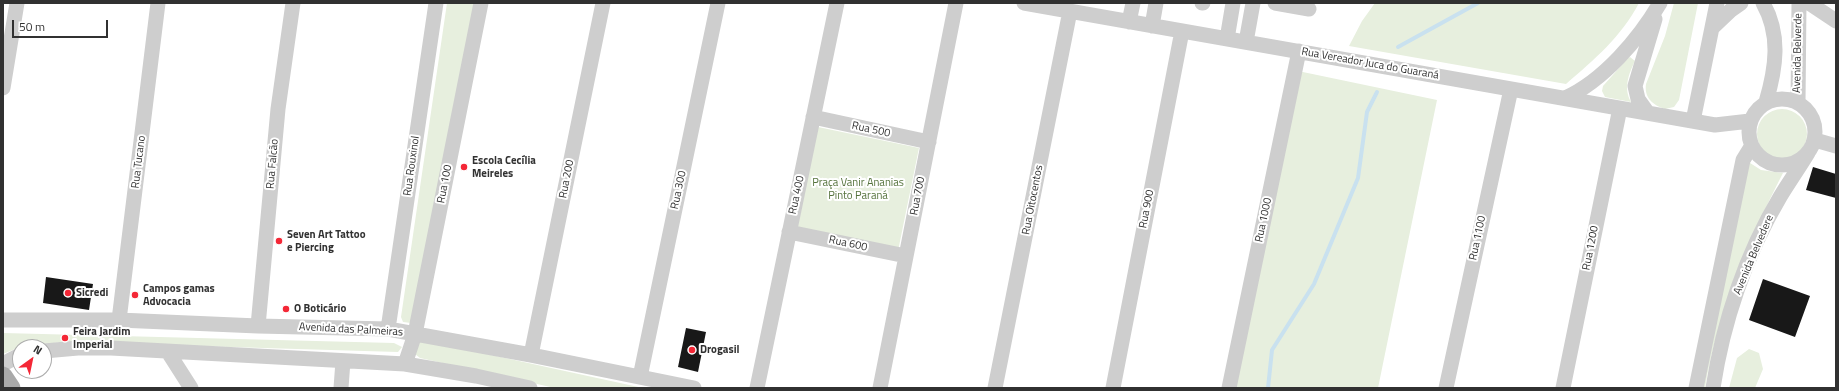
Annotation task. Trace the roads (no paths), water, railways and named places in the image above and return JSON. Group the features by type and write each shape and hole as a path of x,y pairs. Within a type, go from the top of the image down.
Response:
{"main road":[{"path":"3,376 11,388"}],"street":[{"path":"3,88 17,3"},
{"name":"Rua Tucano","path":"120,320 158,3"},
{"name":"Rua Falcão","path":"258,326 278,109 293,3"},
{"name":"Rua Rouxinol","path":"388,329 436,3"},
{"name":"Rua 100","path":"405,364 415,334 481,3"},
{"name":"Rua 200","path":"531,355 602,3"},
{"name":"Rua 300","path":"640,377 718,3"},
{"name":"Rua 400","path":"757,388 837,3"},
{"name":"Rua 700","path":"880,388 956,3"},
{"name":"Rua Vereador Juca do Guaraná","path":"1024,3 1716,125 1750,121"},
{"path":"1129,22 1133,3"},
{"path":"1152,26 1156,3"},
{"path":"1227,39 1233,3"},
{"path":"1246,42 1253,3"},
{"path":"1274,3 1309,9"},
{"path":"1565,98 1587,87 1602,73 1641,31 1660,3"},
{"path":"1648,113 1638,99 1635,86 1660,3"},
{"path":"1693,121 1717,3"},
{"path":"1712,28 1731,10 1741,3"},
{"name":"Avenida Belverde","path":"1763,3 1770,15 1775,40 1774,75 1766,102"},
{"name":"Avenida Belverde","path":"1798,103 1799,3"},
{"path":"1809,3 1836,20"},
{"name":"Rua Oitocentos","path":"995,388 1070,11"},
{"name":"Rua 900","path":"1113,388 1182,31"},
{"name":"Rua 1000","path":"1229,388 1298,51"},
{"path":"1601,105 1599,88 1602,73"},
{"name":"Rua 1100","path":"1446,388 1511,89"},
{"path":"1776,99 1788,99 1798,103 1812,118 1815,129 1815,140 1808,153 1800,160 1790,165 1778,166 1767,162 1758,156 1750,144 1750,121 1753,114 1766,102 1776,99"},
{"name":"Rua 1200","path":"1563,388 1620,108"},
{"name":"Rua 500","path":"813,117 929,142"},
{"name":"Rua Vereador Juca do Guaraná","path":"1716,125 1750,144"},
{"path":"1815,140 1836,146"},
{"name":"Avenida Belvedere","path":"1696,388 1743,160 1750,144"},
{"name":"Avenida Belvedere","path":"1713,388 1728,323 1743,274 1780,197 1808,153"},
{"name":"Rua 600","path":"789,232 906,256"},
{"name":"Avenida das Palmeiras","path":"3,320 120,320 258,326 388,329 531,355 694,388"},
{"path":"52,350 78,348 405,364 475,382 530,388"},
{"path":"168,352 190,388"},
{"path":"3,364 12,359"},
{"path":"341,388 343,361"}],"waterway":[{"path":"1398,47 1478,3"},
{"path":"1268,388 1272,350 1314,284 1358,178 1367,112 1377,92"}],"place":[{"name":"Escola Cecília Meireles","path":"464,167"},
{"name":"Seven Art Tattoo e Piercing","path":"279,241"},
{"name":"Sicredi","path":"68,293"},
{"name":"Campos gamas Advocacia","path":"135,295"},
{"name":"O Boticário","path":"286,309"},
{"name":"Feira Jardim Imperial","path":"65,338"},
{"name":"Drogasil","path":"692,350"}],"park label":[{"name":"Praça Vanir Ananias Pinto Paraná","path":"858,189"}]}
